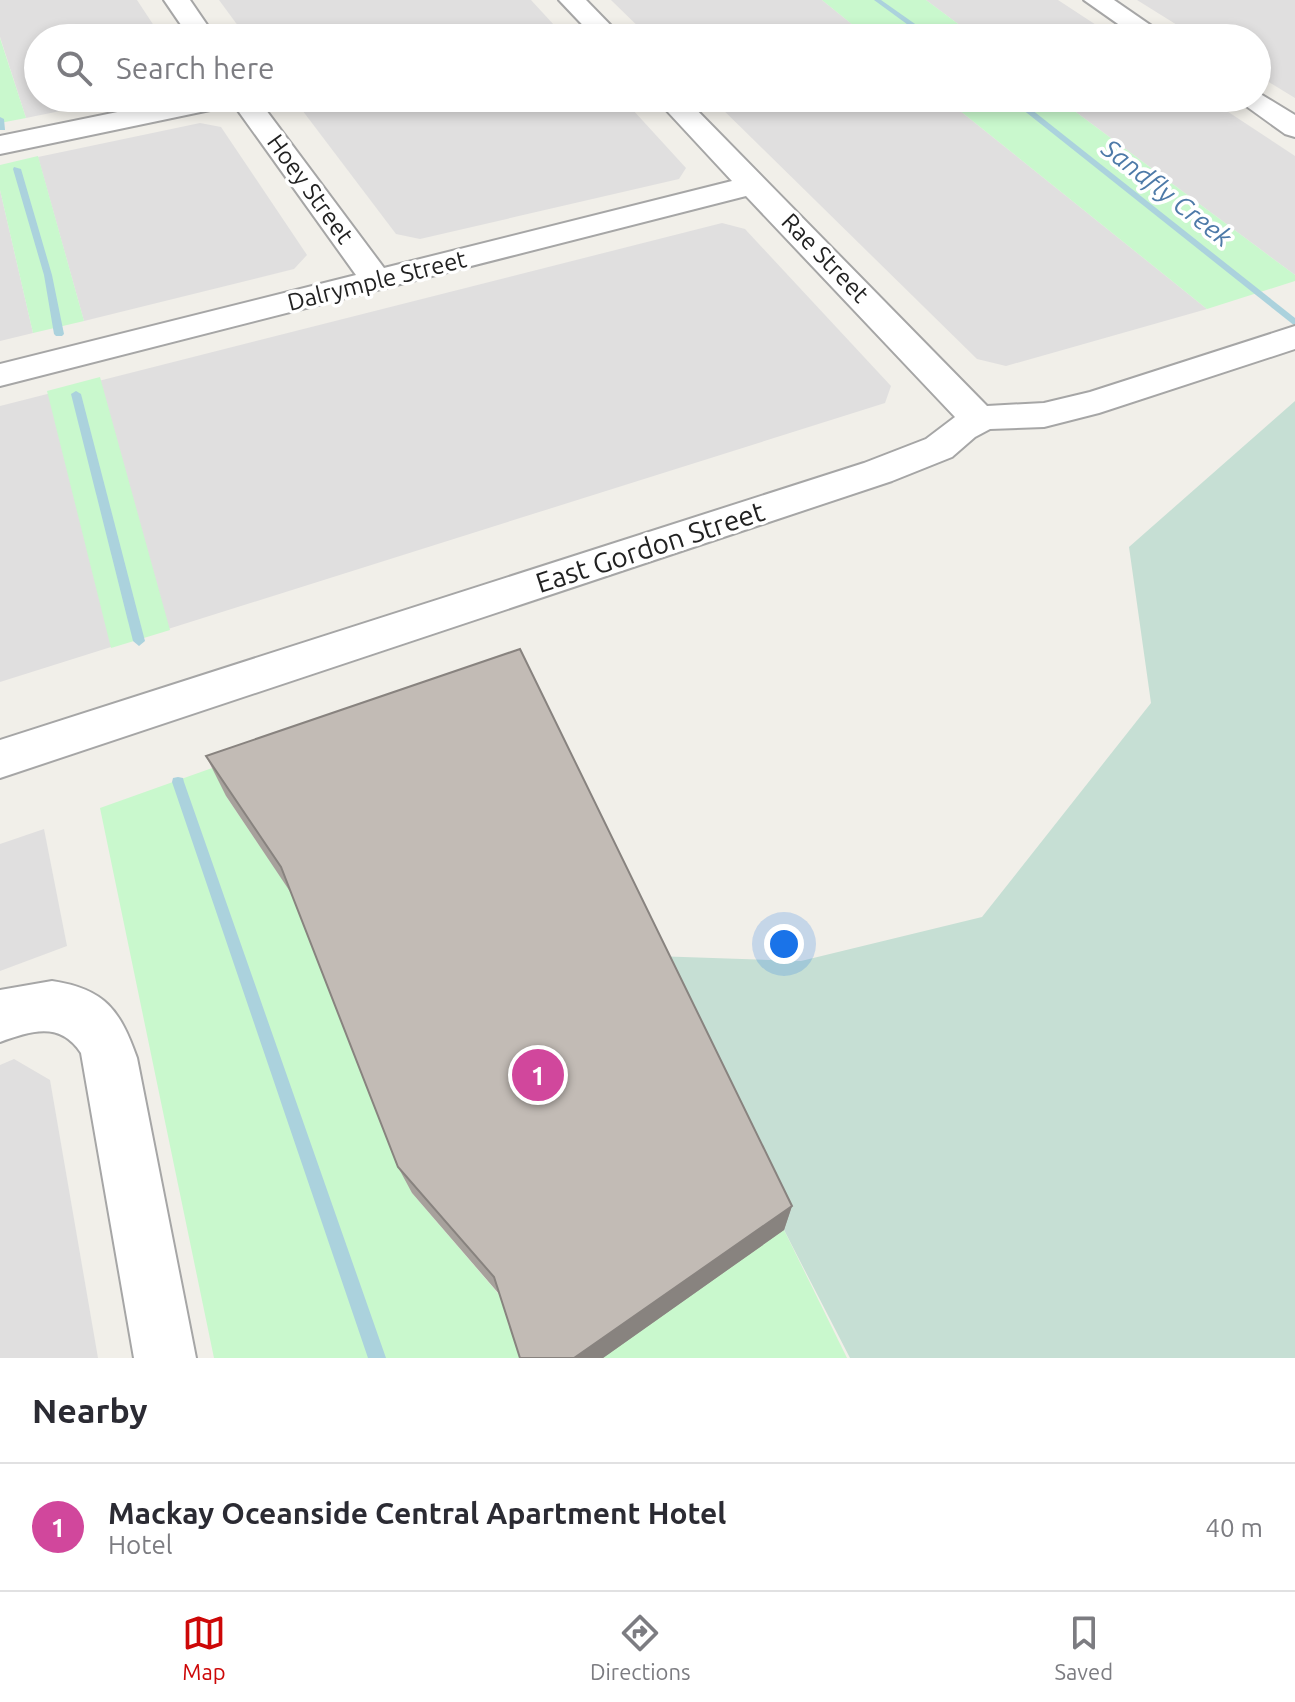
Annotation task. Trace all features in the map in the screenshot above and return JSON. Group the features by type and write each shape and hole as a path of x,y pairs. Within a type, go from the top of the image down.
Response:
{"street":[{"path":"177,0 193,24"},
{"path":"572,0 596,24"},
{"path":"1097,0 1134,24"},
{"path":"0,145 159,112"},
{"name":"Hoey Street","path":"253,112 377,281"},
{"name":"Rae Street","path":"683,112 979,420"},
{"path":"1270,112 1295,128"},
{"name":"Dalrymple Street","path":"0,375 754,185"},
{"name":"East Gordon Street","path":"0,759 878,472 939,448 962,428 979,420 1000,415 1053,413 1278,343"},
{"path":"0,1016 32,1007 66,1008 90,1020 103,1037 110,1058 165,1358"}],"shaded area":[{"path":"0,0 137,0 153,24 24,24 24,112 0,37"},
{"path":"219,0 531,0 553,24 237,24"},
{"path":"611,0 822,0 852,24 636,24"},
{"path":"926,0 1058,0 1095,24 958,24"},
{"path":"1137,0 1295,0 1295,98 1271,83 1271,24 1176,24"},
{"path":"24,112 55,112 26,118"},
{"path":"304,112 635,112 686,168 679,179 420,239 396,234"},
{"path":"725,112 961,112 1207,309 1006,366 977,359"},
{"path":"1076,112 1228,112 1295,156 1295,275"},
{"path":"200,123 221,127 307,255 294,269 84,321 38,157"},
{"path":"0,190 33,333 0,341"},
{"path":"722,223 745,229 891,386 885,403 0,682 0,406"},
{"path":"44,829 67,946 0,971 0,844"},
{"path":"14,1059 50,1080 98,1358 0,1358 0,1065"}],"green space":[{"path":"822,0 926,0 958,24 852,24"},
{"path":"0,38 26,118 0,123"},
{"path":"961,112 1076,112 1295,275 1295,281 1207,309"},
{"path":"38,156 84,321 33,333 0,190 0,165"},
{"path":"100,377 170,630 111,648 47,391"},
{"path":"1295,401 1295,1358 850,1358 784,1230 654,956 801,961 982,917 1151,703 1129,547"},
{"path":"243,757 226,796 299,904 412,1193 503,1299 527,1358 214,1358 100,808"},
{"path":"784,1230 847,1358 586,1358"}],"building":[{"path":"520,649 792,1206 574,1358 520,1358 494,1277 398,1167 281,867 206,756"}],"waterway":[{"name":"Sandfly Creek","path":"877,0 911,24"},
{"name":"Sandfly Creek","path":"1030,112 1295,323"},
{"path":"0,119 2,128"},
{"path":"17,169 48,275 59,334"},
{"path":"76,394 139,641"},
{"path":"178,782 377,1358"}],"place":[{"name":"Mackay Oceanside Central Apartment Hotel","path":"538,1075"}]}
